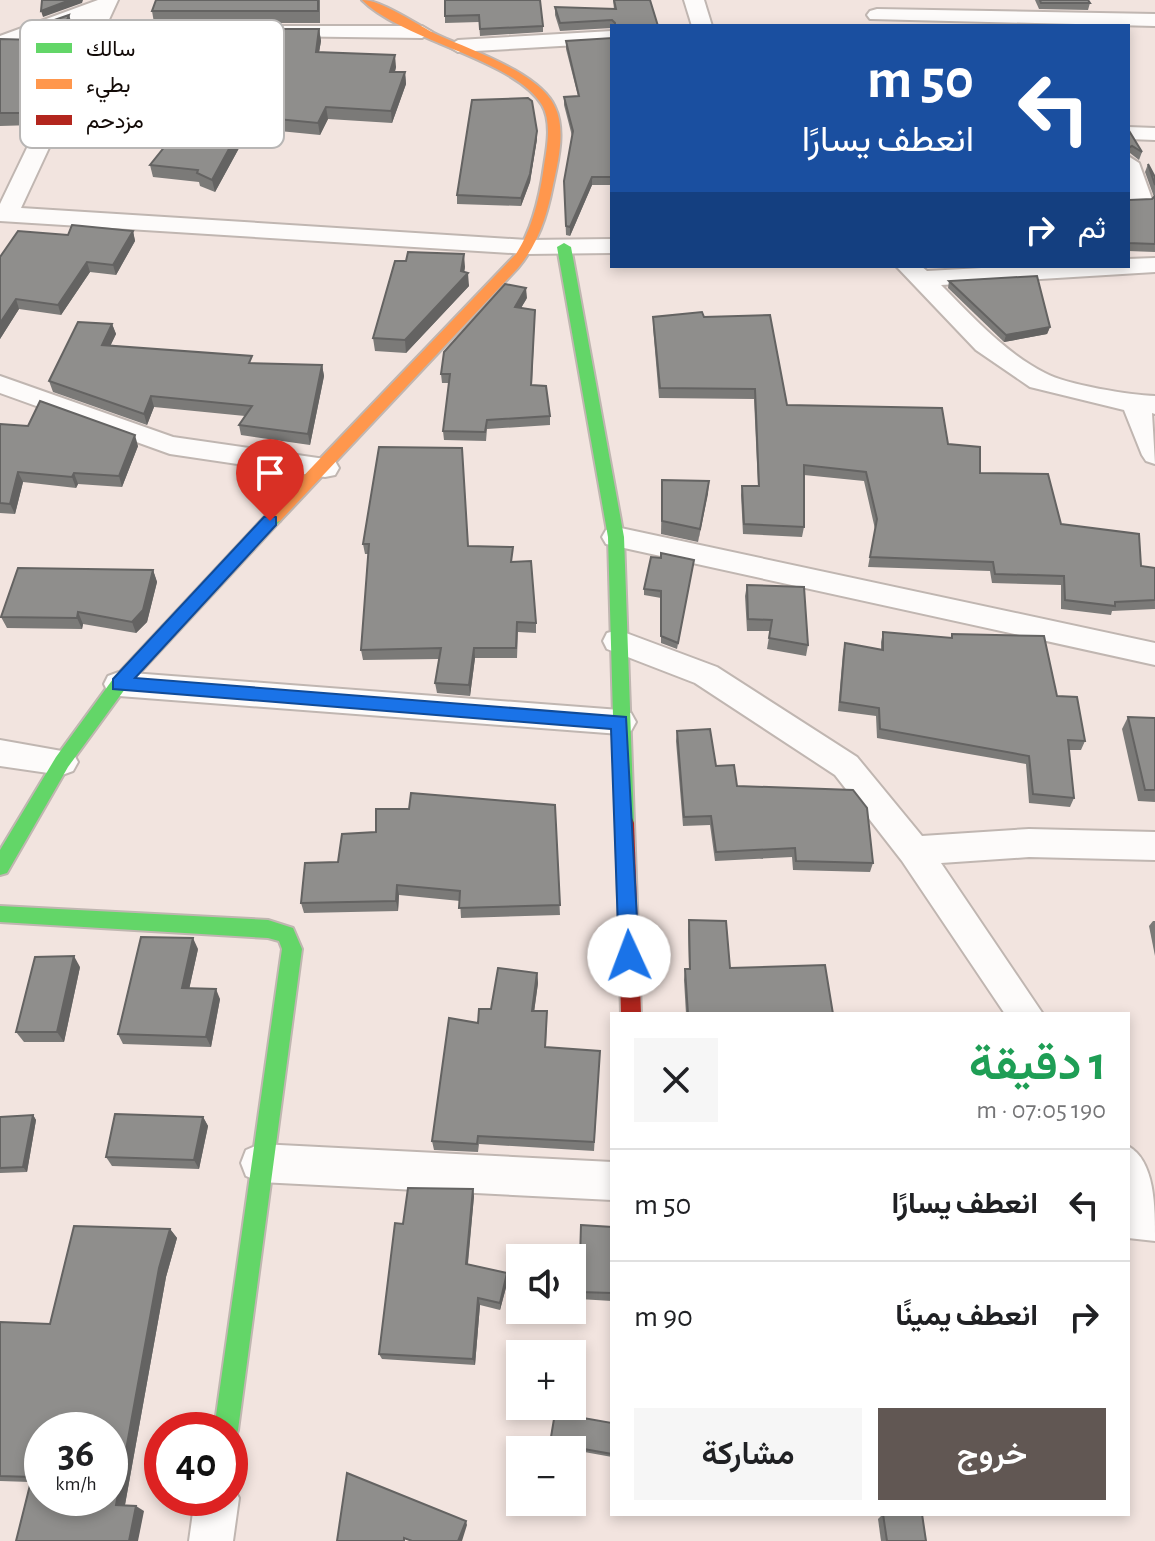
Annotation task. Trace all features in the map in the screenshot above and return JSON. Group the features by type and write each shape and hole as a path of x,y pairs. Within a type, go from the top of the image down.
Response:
{"street":[{"path":"0,867 62,762 119,684 251,539 325,468 527,247 548,183 555,139 549,105 528,86 458,46 380,12 367,0"},
{"path":"694,0 701,24"},
{"path":"1147,0 1155,13"},
{"path":"63,20 107,4"},
{"path":"876,14 1155,20"},
{"path":"284,32 422,32"},
{"path":"0,43 20,36"},
{"path":"458,46 610,37"},
{"path":"1130,133 1155,134"},
{"path":"36,148 3,215 527,247 610,246"},
{"path":"1130,168 1141,197 1130,199"},
{"path":"564,247 595,402 616,537 631,1012"},
{"path":"1130,266 1155,265"},
{"path":"915,273 1065,268"},
{"path":"915,273 985,344 1039,381 1145,405 1155,455"},
{"path":"0,384 170,445 325,468"},
{"path":"616,537 1155,654"},
{"path":"618,641 706,675 846,766 914,851 1024,1012"},
{"path":"119,684 620,722"},
{"path":"0,753 62,762"},
{"path":"914,851 1029,843 1155,846"},
{"path":"0,914 268,929 286,934 292,949 260,1163 228,1412"},
{"path":"260,1163 610,1181"},
{"path":"1130,1168 1155,1204"},
{"path":"1130,1218 1155,1221"},
{"path":"211,1541 214,1516"}],"building":[{"path":"42,0 70,0 41,11"},
{"path":"156,0 318,0 318,11 152,11"},
{"path":"445,0 540,0 543,26 480,29 479,15 445,16"},
{"path":"614,0 650,0 657,24 615,24 612,20 560,23 555,7 616,9"},
{"path":"1040,0 1088,0 1090,3 1041,3"},
{"path":"284,29 319,29 316,52 395,55 390,72 405,72 391,111 326,107 318,123 284,120"},
{"path":"610,38 610,177 592,177 570,227 566,226 564,181 573,131 564,97 579,96 566,41"},
{"path":"0,39 20,40 20,113 0,113"},
{"path":"528,98 532,101 537,131 530,174 521,198 457,195 472,100"},
{"path":"1130,132 1142,152 1130,147"},
{"path":"164,148 230,148 212,180 197,173 198,170 150,165"},
{"path":"1155,196 1155,244 1130,243 1130,200 1152,199"},
{"path":"72,225 133,231 113,265 87,262 58,305 16,299 0,323 0,257 18,231 68,235"},
{"path":"408,252 464,254 461,271 468,273 405,340 373,338 395,261 406,261"},
{"path":"1037,276 1050,327 1006,335 949,281"},
{"path":"505,284 526,288 515,307 535,310 531,385 546,386 550,416 487,420 485,432 443,431 450,374 441,374 444,352"},
{"path":"702,312 704,317 770,315 787,405 942,408 948,444 980,447 980,473 1048,474 1061,524 1139,534 1141,566 1155,568 1155,600 1115,602 1115,606 1065,600 1064,576 995,574 993,562 870,557 877,519 866,472 804,465 804,527 744,524 742,486 759,486 755,389 660,388 653,317"},
{"path":"78,322 112,324 102,345 252,356 249,363 322,365 308,434 239,425 252,406 151,396 144,414 49,381"},
{"path":"40,401 135,435 119,476 74,473 72,477 18,472 10,504 0,503 0,424 28,426"},
{"path":"379,447 462,448 468,546 513,547 511,562 531,561 536,623 517,622 516,648 474,648 469,685 435,683 441,648 361,650 369,544 363,544"},
{"path":"662,480 709,481 700,529 662,521"},
{"path":"661,553 694,560 678,643 661,636 661,591 644,589 651,557 661,558"},
{"path":"18,568 153,570 143,610 132,622 78,612 77,618 1,617"},
{"path":"747,585 804,587 808,645 769,638 772,620 748,619"},
{"path":"883,632 952,638 952,634 1044,636 1057,696 1077,697 1085,741 1068,740 1074,798 1033,794 1029,756 880,729 879,708 840,702 845,643 883,650"},
{"path":"1128,717 1155,718 1155,790 1145,790"},
{"path":"710,729 716,766 734,765 737,786 853,790 867,808 873,863 796,861 795,848 716,852 711,816 684,817 677,731"},
{"path":"411,793 555,805 560,905 459,908 460,891 397,885 396,901 301,903 305,863 338,862 342,834 376,832 376,809 409,809"},
{"path":"689,920 726,921 730,968 825,965 833,1012 688,1012 685,969 690,969"},
{"path":"141,937 193,938 182,988 216,989 206,1037 118,1034"},
{"path":"74,956 57,1032 16,1032 35,957"},
{"path":"498,968 537,973 532,1011 547,1011 545,1047 600,1051 594,1142 478,1136 477,1144 432,1141 449,1018 478,1023 479,1009 491,1009"},
{"path":"115,1114 203,1117 194,1160 106,1157"},
{"path":"33,1115 23,1167 0,1168 0,1117"},
{"path":"408,1188 473,1189 466,1264 506,1273 506,1277 500,1303 478,1298 473,1359 379,1354 395,1223 403,1224"},
{"path":"581,1225 610,1227 610,1293 586,1292 586,1244 580,1244"},
{"path":"74,1226 170,1229 159,1268 128,1439 128,1412 24,1412 24,1477 0,1476 0,1322 50,1324"},
{"path":"586,1418 610,1423 610,1454 586,1449 586,1436 551,1436 554,1420"},
{"path":"347,1473 466,1521 458,1541 412,1541 404,1538 404,1541 337,1541"},
{"path":"128,1506 136,1506 129,1541 16,1541 24,1509 24,1516 128,1516"},
{"path":"883,1516 922,1516 926,1541 887,1541"}],"traffic: fast":[{"path":"564,247 616,537 625,823"},
{"path":"0,867 62,762 119,684 274,517"},
{"path":"0,914 268,929 286,934 292,949 228,1412"}],"traffic: slow":[{"path":"274,517 521,256 533,235 549,177 553,119 549,106 537,91 517,77 408,25 367,0"}],"traffic: jam":[{"path":"625,823 631,1012"}],"route":[{"path":"270,521 119,684 620,722 629,956"}]}
